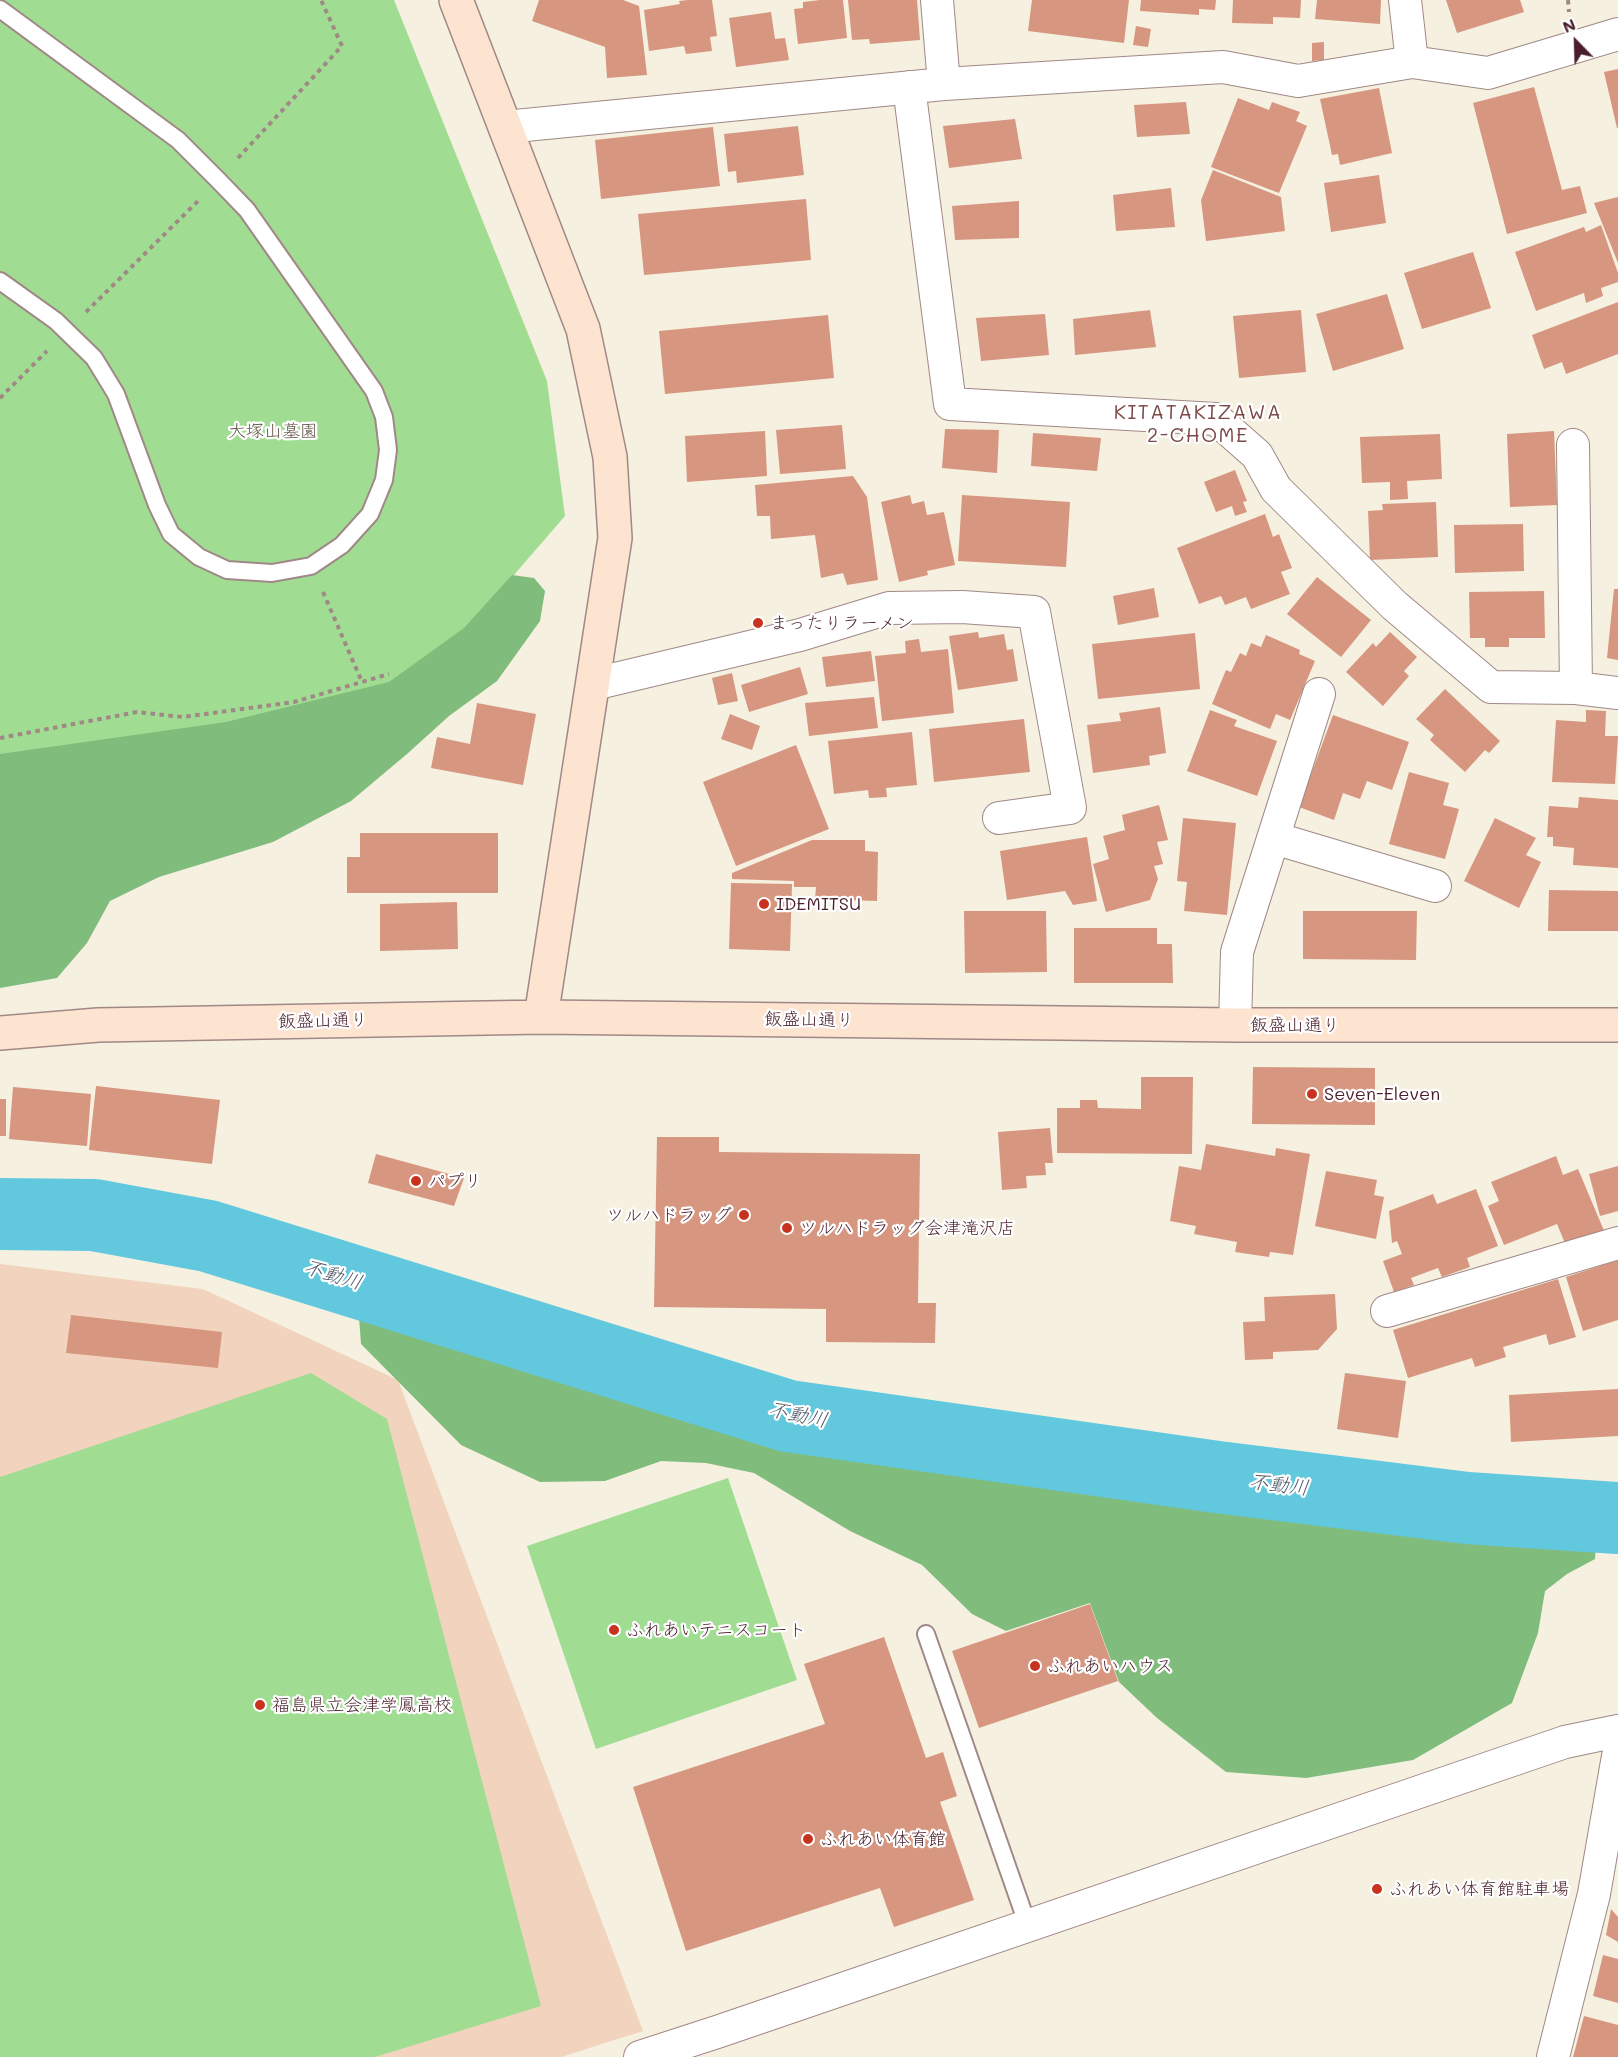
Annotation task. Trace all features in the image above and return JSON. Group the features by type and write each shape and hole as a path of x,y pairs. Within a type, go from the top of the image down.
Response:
{"street":[{"path":"456,0 583,329 610,457 615,538 541,1017"},
{"path":"937,0 944,84"},
{"path":"1405,0 1412,62"},
{"path":"505,127 944,84 1223,67 1298,81 1412,62 1488,73 1618,34"},
{"path":"909,87 950,404 1216,419 1257,455 1276,489 1395,606 1491,687 1576,688 1618,693"},
{"path":"1574,445 1576,688"},
{"path":"594,684 800,636 889,608 962,607 1034,612 1070,808 999,818"},
{"path":"1235,1025 1237,952 1318,694"},
{"path":"1274,838 1435,886"},
{"name":"飯盛山通り","path":"0,1033 98,1026 541,1017 1235,1025 1618,1025"},
{"path":"1387,1311 1618,1243"},
{"path":"640,2057 1565,1742 1618,1731"},
{"path":"1553,2057 1606,1898 1618,1756"}],"lane":[{"path":"0,9 178,140 247,210 374,391 384,417 388,450 384,480 370,514 342,545 311,566 272,573 227,570 199,557 171,534 157,505 116,394 94,358 56,321 0,281"},
{"path":"926,1634 1028,1926"}],"path":[{"path":"0,398 218,180 342,46 321,0"},
{"path":"311,566 362,682"},
{"path":"0,738 137,712 183,717 294,702 389,674"}],"shaded area":[{"name":"福島県立会津学鳳高校","path":"0,1264 203,1289 398,1380 643,2031 561,2057 0,2057"}],"green space":[{"name":"大塚山墓園","path":"0,0 394,0 547,381 565,516 467,629 390,683 226,724 0,756"},
{"path":"512,575 534,578 545,591 540,621 497,681 449,716 351,801 273,842 159,877 110,901 87,943 57,978 0,988 0,754 226,722 389,682 464,628"},
{"path":"389,1307 753,1419 991,1459 1134,1475 1297,1504 1485,1524 1582,1530 1596,1545 1595,1559 1567,1574 1545,1591 1538,1633 1512,1703 1413,1760 1306,1778 1226,1772 1157,1718 1119,1682 1090,1603 1006,1631 972,1614 922,1565 850,1531 754,1473 706,1463 661,1461 605,1481 540,1482 461,1445 361,1344 359,1317 367,1308"},
{"name":"福島県立会津学鳳高校","path":"311,1373 387,1419 541,2006 375,2057 0,2057 0,1477"},
{"path":"728,1478 797,1680 596,1749 527,1546"}],"building":[{"path":"539,0 623,0 639,6 647,75 607,78 605,47 532,21"},
{"path":"712,0 717,36 710,37 712,51 686,54 684,46 649,51 644,10 680,4 679,1"},
{"path":"843,0 847,38 798,44 794,9 803,8 803,2"},
{"path":"848,0 917,0 920,40 870,44 869,39 852,40"},
{"path":"1032,0 1129,0 1124,43 1028,31"},
{"path":"1141,0 1216,0 1215,10 1199,9 1199,15 1140,11"},
{"path":"1233,0 1301,0 1300,18 1273,17 1273,24 1232,23"},
{"path":"1317,0 1381,0 1380,24 1315,19"},
{"path":"1446,0 1520,0 1524,12 1457,33"},
{"path":"771,12 775,39 785,38 789,60 736,67 729,18"},
{"path":"1136,26 1151,29 1148,47 1133,45"},
{"path":"1324,42 1324,60 1312,61 1312,43"},
{"path":"1618,69 1618,128 1617,128 1604,72"},
{"path":"1534,87 1562,190 1580,186 1587,213 1507,234 1473,103"},
{"path":"1379,88 1392,153 1340,165 1338,154 1332,155 1320,99"},
{"path":"1238,98 1269,110 1272,102 1300,112 1296,121 1307,126 1279,193 1211,167"},
{"path":"1186,102 1190,134 1137,137 1134,105"},
{"path":"1015,119 1022,159 949,168 943,126"},
{"path":"798,126 804,175 737,183 736,171 728,172 724,134"},
{"path":"713,127 720,186 601,199 595,140"},
{"path":"1213,170 1281,197 1285,231 1206,241 1201,200"},
{"path":"1379,175 1386,223 1331,232 1324,183"},
{"path":"1171,188 1175,227 1116,231 1113,195"},
{"path":"1618,197 1618,263 1594,203"},
{"path":"806,199 811,260 644,275 638,214"},
{"path":"1019,201 1019,238 955,240 952,206"},
{"path":"1601,225 1618,273 1618,282 1601,288 1603,296 1586,303 1584,293 1536,311 1515,252 1584,227 1586,232"},
{"path":"1473,252 1491,308 1422,329 1404,273"},
{"path":"1387,294 1404,349 1333,371 1316,314"},
{"path":"1618,302 1618,354 1566,374 1562,362 1544,369 1532,335"},
{"path":"1150,310 1156,347 1075,355 1073,319"},
{"path":"1301,310 1306,372 1239,378 1233,316"},
{"path":"1045,314 1049,355 981,361 976,318"},
{"path":"828,315 834,378 665,394 659,331"},
{"path":"842,425 846,469 780,474 776,430"},
{"path":"945,429 999,430 997,473 942,468"},
{"path":"765,431 767,476 687,482 685,436"},
{"path":"1554,431 1557,505 1510,507 1507,434"},
{"path":"1033,433 1101,438 1097,471 1031,466"},
{"path":"1440,434 1442,479 1407,481 1408,499 1390,500 1390,482 1362,483 1360,437"},
{"path":"1235,470 1247,501 1243,502 1247,512 1235,516 1232,506 1216,512 1204,482"},
{"path":"853,476 867,497 878,580 847,585 843,573 821,578 815,535 771,539 770,516 757,516 755,485"},
{"path":"910,495 912,504 924,501 927,515 944,512 955,565 927,571 928,575 899,582 881,502"},
{"path":"962,495 1070,502 1066,567 958,561"},
{"path":"1436,502 1438,557 1370,560 1368,511 1383,510 1382,504"},
{"path":"1265,514 1273,537 1279,534 1292,568 1281,572 1290,594 1251,609 1246,597 1225,605 1221,596 1199,604 1177,548"},
{"path":"1523,524 1524,571 1455,573 1454,525"},
{"path":"1317,577 1371,620 1341,657 1287,614"},
{"path":"1154,588 1159,617 1118,625 1113,596"},
{"path":"1614,589 1618,589 1618,660 1607,658"},
{"path":"1544,591 1545,638 1509,638 1509,647 1485,647 1485,638 1470,638 1469,592"},
{"path":"978,632 979,638 1004,634 1007,650 1013,649 1018,681 958,690 949,636"},
{"path":"1390,632 1417,657 1404,671 1409,676 1383,706 1346,672 1373,643 1376,647"},
{"path":"1195,633 1200,689 1098,699 1092,644"},
{"path":"1266,635 1300,650 1299,654 1315,661 1290,720 1276,714 1270,729 1212,704 1226,670 1231,672 1240,653 1246,656 1251,643 1261,647"},
{"path":"919,639 921,652 948,649 954,713 882,721 875,656 906,653 905,641"},
{"path":"871,651 875,681 826,687 822,657"},
{"path":"800,667 808,694 749,712 741,685"},
{"path":"732,673 738,701 718,705 712,678"},
{"path":"1445,689 1500,741 1489,753 1485,750 1465,772 1430,740 1434,735 1416,719"},
{"path":"874,697 878,728 809,736 805,703"},
{"path":"477,703 536,714 523,785 431,768 437,737 470,744"},
{"path":"1160,707 1166,753 1149,756 1150,765 1093,773 1087,725 1121,721 1119,713"},
{"path":"1210,710 1237,720 1234,726 1277,741 1257,796 1187,771"},
{"path":"1586,710 1606,711 1605,736 1618,736 1615,784 1552,782 1556,720 1586,722"},
{"path":"730,714 760,726 752,750 721,739"},
{"path":"1333,715 1409,742 1392,790 1367,781 1360,799 1343,793 1334,820 1299,807"},
{"path":"1024,719 1030,772 934,782 929,729"},
{"path":"912,732 917,785 886,788 887,797 869,798 868,790 834,794 828,741"},
{"path":"796,745 829,829 736,866 703,782"},
{"path":"1409,772 1449,783 1443,805 1459,809 1445,859 1389,844"},
{"path":"1579,797 1618,800 1618,868 1573,865 1574,848 1553,846 1553,837 1547,837 1549,806 1578,808"},
{"path":"1159,805 1168,840 1157,842 1163,864 1154,866 1158,879 1150,900 1106,912 1093,864 1109,859 1103,836 1125,830 1122,815"},
{"path":"1183,818 1236,823 1227,915 1184,911 1187,882 1177,881"},
{"path":"1495,818 1536,838 1526,855 1541,862 1519,908 1464,881"},
{"path":"360,833 498,833 498,893 347,893 347,857 360,857"},
{"path":"1087,837 1097,901 1073,905 1065,891 1007,900 1000,851"},
{"path":"812,840 865,840 865,851 878,852 877,901 815,899 816,887 794,887 794,881 732,879 732,873"},
{"path":"731,883 792,884 790,951 729,949"},
{"path":"1549,890 1618,891 1618,931 1548,931"},
{"path":"457,902 458,949 380,951 380,904"},
{"path":"964,911 1046,911 1047,972 965,973"},
{"path":"1303,911 1417,911 1416,960 1303,959"},
{"path":"1074,928 1157,928 1157,944 1172,944 1173,983 1074,983"},
{"path":"1253,1067 1375,1068 1375,1125 1252,1124"},
{"path":"1141,1077 1193,1077 1192,1154 1057,1153 1057,1108 1080,1108 1080,1100 1097,1100 1098,1108 1141,1109"},
{"path":"96,1086 220,1100 212,1164 89,1150"},
{"path":"13,1087 91,1094 87,1146 9,1139"},
{"path":"0,1099 6,1099 6,1136 0,1136"},
{"path":"1050,1128 1053,1163 1045,1163 1046,1175 1026,1176 1027,1188 1002,1190 998,1132"},
{"name":"ツルハドラッグ会津滝沢店","path":"657,1137 719,1137 719,1152 920,1154 918,1303 936,1303 935,1343 826,1342 826,1309 654,1307"},
{"path":"1206,1144 1275,1156 1276,1148 1310,1154 1293,1255 1270,1252 1269,1257 1235,1252 1237,1242 1194,1234 1196,1226 1170,1221 1179,1166 1201,1170"},
{"name":"パプリ","path":"376,1154 464,1178 454,1206 368,1183"},
{"path":"1556,1156 1563,1175 1578,1169 1605,1233 1567,1248 1557,1224 1504,1245 1488,1206 1499,1201 1491,1182"},
{"path":"1618,1166 1618,1211 1600,1216 1589,1174"},
{"path":"1326,1171 1377,1180 1374,1195 1384,1197 1376,1239 1315,1226"},
{"path":"1476,1189 1498,1246 1467,1258 1470,1267 1442,1277 1438,1268 1411,1278 1414,1285 1394,1292 1383,1261 1402,1254 1397,1241 1392,1243 1389,1211 1433,1194 1437,1204"},
{"path":"1618,1260 1618,1320 1583,1331 1566,1277"},
{"path":"1558,1279 1576,1337 1549,1345 1546,1334 1503,1347 1506,1357 1475,1367 1472,1358 1408,1378 1393,1330"},
{"path":"1335,1294 1337,1329 1318,1350 1273,1352 1273,1359 1245,1360 1243,1322 1265,1321 1264,1297"},
{"path":"71,1315 222,1332 218,1368 66,1353"},
{"path":"1345,1373 1406,1381 1398,1438 1337,1429"},
{"path":"1618,1389 1618,1436 1511,1442 1509,1395"},
{"name":"ふれあいハウス","path":"1090,1604 1118,1681 979,1728 952,1651"},
{"path":"884,1637 926,1758 943,1752 957,1796 940,1802 974,1900 894,1927 880,1888 686,1951 633,1787 825,1724 804,1664"},
{"path":"1611,1909 1618,1917 1618,1942 1606,1935"},
{"path":"1603,1955 1618,1959 1618,2003 1593,1996"},
{"path":"1584,2016 1618,2025 1618,2057 1573,2057"}],"waterway":[{"name":"不動川","path":"0,1214 94,1215 208,1236 788,1416 1217,1477 1467,1508 1618,1518"}],"place":[{"name":"まったりラーメン","path":"758,623"},
{"name":"IDEMITSU","path":"764,904"},
{"name":"Seven-Eleven","path":"1312,1094"},
{"name":"パプリ","path":"416,1181"},
{"name":"ツルハドラッグ","path":"744,1215"},
{"name":"ツルハドラッグ会津滝沢店","path":"787,1228"},
{"name":"ふれあいテニスコート","path":"614,1630"},
{"name":"ふれあいハウス","path":"1035,1666"},
{"name":"福島県立会津学鳳高校","path":"260,1705"},
{"name":"ふれあい体育館","path":"808,1839"},
{"name":"ふれあい体育館駐車場","path":"1377,1889"}],"district":[{"name":"KITATAKIZAWA 2-CHOME","path":"1198,424"}]}
